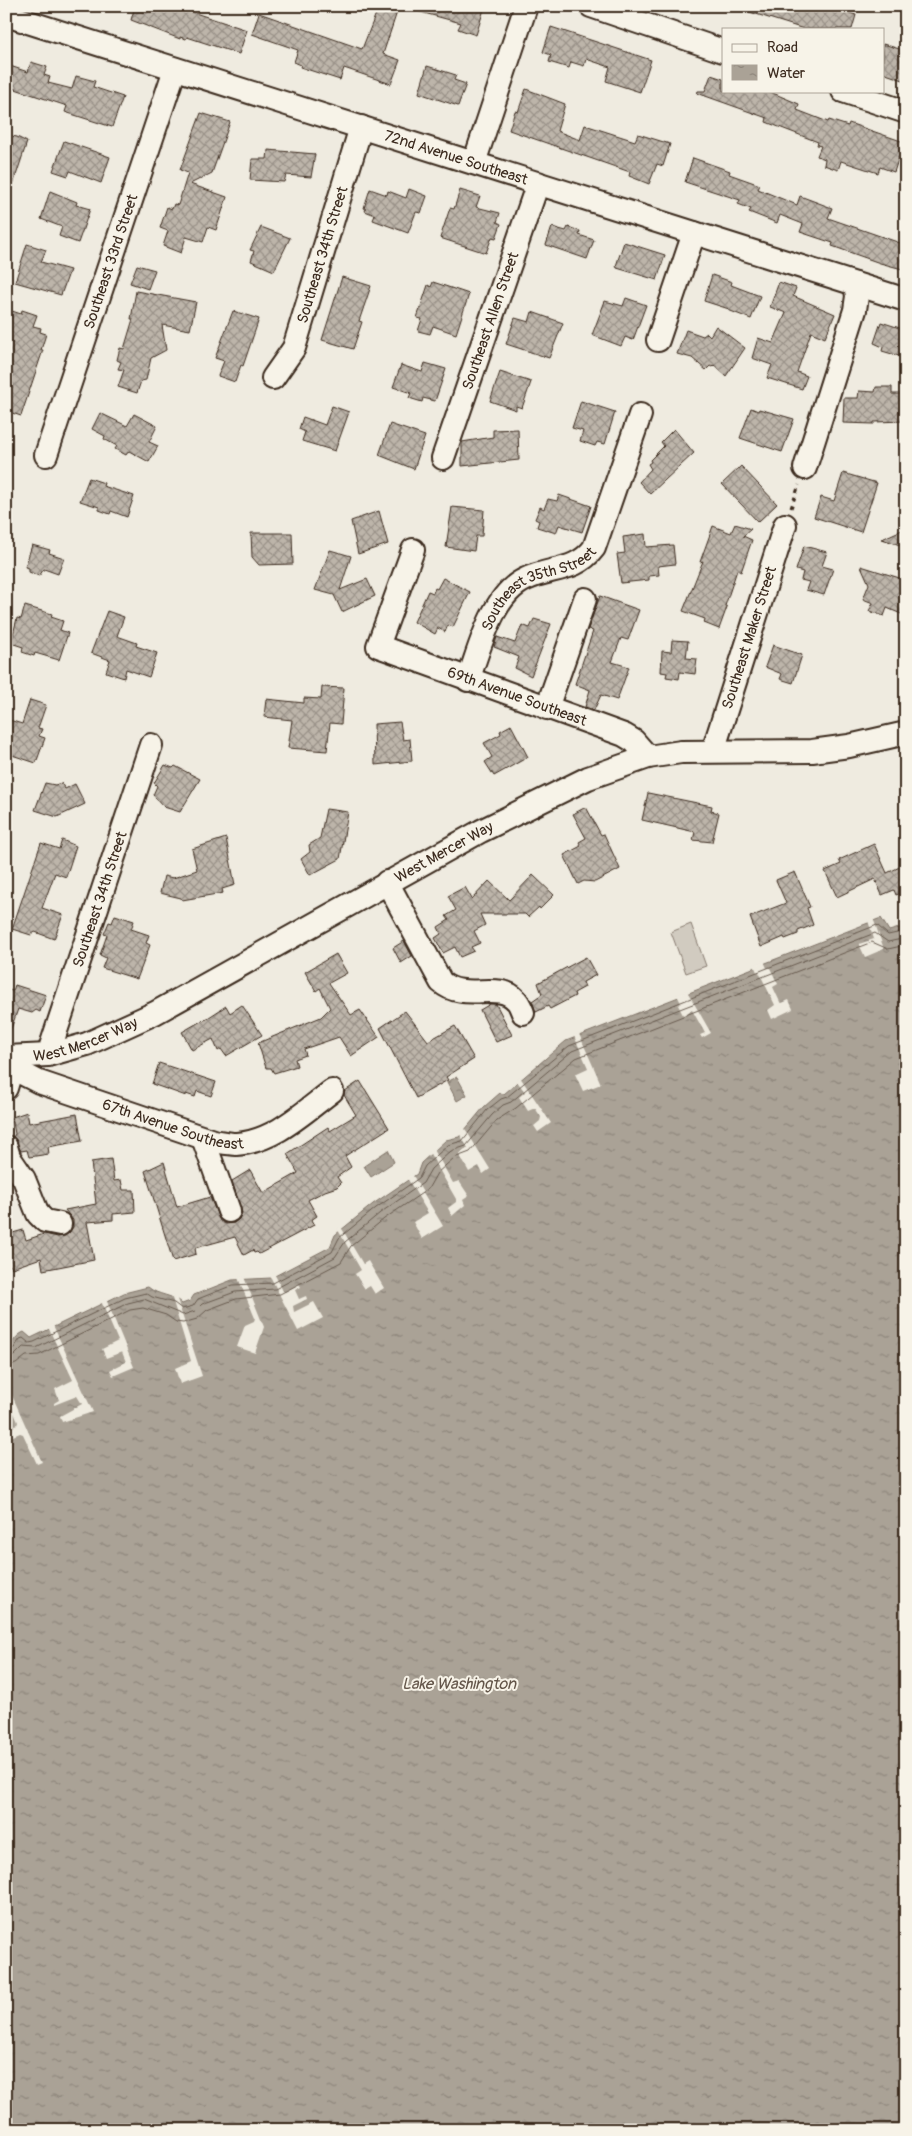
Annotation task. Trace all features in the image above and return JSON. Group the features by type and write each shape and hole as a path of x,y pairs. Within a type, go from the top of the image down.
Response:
{"street":[{"path":"474,163 526,6"},
{"path":"591,6 722,51"},
{"name":"72nd Avenue Southeast","path":"6,15 906,300"},
{"name":"Southeast 33rd Street","path":"46,455 176,68"},
{"path":"847,92 906,112"},
{"name":"Southeast 34th Street","path":"273,378 294,348 361,127"},
{"name":"Southeast Allen Street","path":"443,458 538,183"},
{"path":"658,340 694,233"},
{"path":"805,468 855,310 857,296 855,284"},
{"name":"Southeast 35th Street","path":"468,680 494,611 504,596 525,579 578,564 594,548 640,415"},
{"name":"Southeast Maker Street","path":"713,751 785,525"},
{"name":"69th Avenue Southeast","path":"413,550 378,646 624,735 634,741 648,757"},
{"path":"547,708 585,599"},
{"name":"West Mercer Way","path":"8,1069 87,1044 156,1013 387,882 481,831 588,778 648,757 681,752 812,751 849,746 906,732"},
{"name":"Southeast 34th Street","path":"48,1055 151,746"},
{"path":"387,882 441,982 447,988 458,992 495,991 509,994 516,999 523,1013"},
{"name":"67th Avenue Southeast","path":"8,1069 39,1082 204,1138 236,1144 259,1138 287,1126 332,1091"},
{"path":"204,1138 230,1211"},
{"path":"6,1147 9,1157 24,1179 38,1214 45,1221 60,1224"}],"path":[{"path":"785,525 805,468"}],"shaded area":[{"path":"691,924 706,966 686,973 671,932"}],"water":[{"name":"Lake Washington","path":"881,918 889,931 906,926 906,2130 6,2130 6,1349 16,1337 24,1332 31,1338 124,1293 148,1287 174,1298 182,1304 190,1301 194,1295 232,1280 271,1278 330,1247 335,1235 373,1204 417,1174 421,1163 446,1140 459,1137 484,1107 500,1093 504,1094 566,1041"},
{"path":"457,1077 467,1095 457,1101 447,1082"},
{"path":"388,1150 394,1162 371,1177 364,1166"}],"pier":[{"path":"873,918 884,949 865,957 859,944 874,939 868,921"},
{"path":"764,961 778,984 773,987 780,1002 789,1000 793,1009 772,1019 768,1010 775,1005 754,965"},
{"path":"687,991 711,1033 702,1038 700,1035 705,1033 692,1010 683,1015 678,1005 681,1003 677,995"},
{"path":"579,1034 601,1084 583,1091 575,1074 588,1068 574,1036"},
{"path":"520,1077 551,1123 538,1132 534,1126 540,1121 541,1117 535,1108 528,1111 519,1097 525,1092 516,1080"},
{"path":"464,1127 490,1169 483,1174 479,1166 469,1172 459,1154 468,1148 459,1133"},
{"path":"433,1148 453,1183 459,1181 469,1196 463,1200 465,1205 452,1216 448,1208 456,1202 456,1199 429,1152"},
{"path":"412,1174 443,1226 422,1239 413,1222 428,1213 407,1178"},
{"path":"341,1227 363,1264 368,1261 384,1288 375,1294 370,1286 365,1289 355,1274 361,1270 338,1230"},
{"path":"274,1273 283,1291 285,1292 299,1284 301,1287 295,1290 299,1299 306,1296 307,1299 293,1306 294,1312 314,1302 323,1318 298,1331 270,1276"},
{"path":"244,1277 264,1327 255,1353 237,1347 245,1325 254,1321 255,1318 238,1278"},
{"path":"171,1295 176,1296 202,1376 180,1384 175,1368 191,1361"},
{"path":"106,1299 134,1367 113,1376 110,1370 126,1362 122,1352 106,1358 102,1349 118,1341 101,1301"},
{"path":"53,1325 93,1412 62,1422 60,1416 82,1404 77,1396 54,1405 59,1400 55,1389 73,1380 48,1327"},
{"path":"6,1382 42,1462 37,1464 23,1434 20,1433 6,1439 6,1430 17,1425 18,1422 6,1395"}],"building":[{"path":"135,6 187,6 196,9 195,13 247,30 239,54 187,37 186,39 180,37 180,39 131,20"},
{"path":"379,6 399,6 383,54 400,60 391,84 344,68 340,80 300,67 301,65 294,62 298,50 252,34 259,13 362,49"},
{"path":"414,6 485,6 476,35 458,29 461,23 413,10"},
{"path":"740,6 828,6 856,15 852,28 801,28 740,9"},
{"path":"551,27 651,60 640,92 606,81 610,67 586,59 584,66 571,62 569,68 549,62 551,55 543,52"},
{"path":"884,44 906,51 906,81 884,73"},
{"path":"31,62 47,67 44,75 50,77 48,83 72,89 76,76 95,81 93,87 123,97 112,127 65,112 67,106 6,86 6,77 10,66 28,72"},
{"path":"427,66 456,75 454,80 466,84 458,106 419,93"},
{"path":"711,75 722,79 722,92 770,92 799,104 797,110 828,122 829,120 848,126 849,123 904,142 894,172 880,167 878,173 841,161 838,170 824,165 825,159 817,156 821,146 817,145 818,142 766,122 767,118 697,93 698,91 705,91"},
{"path":"526,89 565,104 557,131 580,140 585,125 635,141 638,134 670,144 663,166 657,164 649,184 629,176 630,172 509,130 515,111 518,112"},
{"path":"201,113 230,122 212,173 190,184 227,197 216,230 208,227 203,242 186,237 181,253 163,246 168,231 160,228 167,207 172,209 174,204 178,205 188,173 180,170"},
{"path":"6,135 17,137 27,142 9,197 6,197"},
{"path":"64,141 110,157 101,183 70,171 68,176 53,171"},
{"path":"268,150 315,154 311,177 286,175 284,182 250,180 252,159 267,159"},
{"path":"693,158 730,171 729,174 760,185 758,189 797,205 800,196 832,208 828,218 906,245 906,270 832,246 833,243 800,232 803,224 780,215 777,223 749,212 751,209 738,204 740,200 685,182"},
{"path":"370,189 387,195 388,191 406,198 409,189 427,196 421,213 416,212 408,233 373,220 375,215 365,211 366,209 364,208"},
{"path":"460,190 480,196 476,207 500,213 497,222 501,224 496,238 492,237 486,253 440,238 450,208 454,209"},
{"path":"50,191 77,202 76,205 90,209 78,243 59,236 62,227 41,219"},
{"path":"261,227 290,238 274,271 251,261 254,251 250,250"},
{"path":"552,227 566,231 568,227 580,231 579,235 594,240 587,259 546,245"},
{"path":"624,242 665,255 657,280 617,268"},
{"path":"27,244 46,250 41,262 70,270 61,295 15,282"},
{"path":"137,265 155,270 148,289 130,283"},
{"path":"712,275 732,282 731,285 760,296 751,319 704,301"},
{"path":"342,277 371,286 359,321 362,322 353,349 322,340"},
{"path":"433,282 469,294 456,334 433,326 430,334 418,331 422,319 417,318 428,285 431,287"},
{"path":"779,282 796,288 793,296 835,314 825,338 811,332 797,372 807,376 802,389 767,378 772,365 752,358 758,338 773,343 786,313 770,307"},
{"path":"136,291 196,302 190,330 162,325 166,350 151,358 146,380 141,381 137,393 118,387 124,370 118,369 121,362 117,360 120,348 124,349 133,319 131,319"},
{"path":"626,298 646,305 633,340 625,337 621,346 592,335 605,301 623,306"},
{"path":"22,310 37,315 33,326 41,328 40,332 46,334 41,350 43,350 21,416 6,411 6,329 12,311 21,314"},
{"path":"233,311 259,319 243,366 241,365 235,382 218,376 224,361 215,358"},
{"path":"532,312 563,323 549,358 506,344 515,318 529,322"},
{"path":"881,322 906,330 906,355 900,353 899,356 882,351 883,347 874,343"},
{"path":"716,326 745,348 726,376 714,365 706,370 692,358 677,354 686,330 703,336 707,333 710,336"},
{"path":"425,363 446,369 435,401 423,398 422,402 409,398 411,393 393,387 401,365 422,372"},
{"path":"500,372 531,382 522,408 516,406 516,410 490,401"},
{"path":"876,387 892,387 892,394 906,394 906,421 874,422 874,424 843,423 844,398 858,398 859,391 875,392"},
{"path":"581,401 615,412 605,444 597,442 595,446 580,441 583,431 572,428"},
{"path":"332,406 349,412 335,451 302,441 305,432 299,429 303,417 325,425"},
{"path":"751,408 794,419 782,452 740,438"},
{"path":"100,413 127,426 134,414 157,426 149,442 158,446 149,462 129,451 126,455 115,449 117,446 104,439 105,436 92,429"},
{"path":"390,424 425,436 414,469 379,455"},
{"path":"518,429 519,460 462,466 462,442 493,437 493,430"},
{"path":"674,429 694,453 650,494 639,482 651,469 648,464 651,462 650,460 664,446 661,442"},
{"path":"741,466 777,504 758,522 722,484"},
{"path":"843,473 877,483 861,532 814,517 821,497 834,501"},
{"path":"89,478 104,483 103,486 134,496 127,517 111,511 110,514 99,510 99,507 80,501"},
{"path":"559,495 591,506 582,532 559,525 556,533 537,527 539,521 535,519 540,507 544,509 548,499 557,501"},
{"path":"452,507 484,510 482,536 476,536 474,551 446,547"},
{"path":"379,511 388,544 358,554 351,521"},
{"path":"735,524 751,529 743,536 752,540 741,572 737,570 719,629 704,623 705,619 683,611 703,561 700,562 713,526 731,533"},
{"path":"906,528 906,547 882,539"},
{"path":"251,533 292,533 293,564 259,565 252,557"},
{"path":"645,534 646,547 673,545 675,564 658,566 659,575 649,576 649,580 621,583 617,554 625,553 623,537"},
{"path":"32,545 50,550 49,553 64,558 58,574 44,569 39,576 29,572 29,568 25,567"},
{"path":"804,546 827,552 822,566 833,569 824,595 806,590 809,582 801,580 803,572 796,570"},
{"path":"330,550 351,556 340,590 367,579 375,596 342,612 334,595 315,590"},
{"path":"861,566 906,580 906,616 887,608 884,616 869,611 873,603 863,599 869,584"},
{"path":"443,578 470,592 453,627 448,625 445,632 438,628 435,634 414,622 428,591 433,593"},
{"path":"600,596 639,610 628,640 621,638 612,662 629,667 617,700 601,695 594,710 585,707 590,690 575,684 593,631 588,629"},
{"path":"25,606 52,614 51,617 63,621 60,630 68,633 59,660 35,653 34,656 22,652 23,647 11,643 17,618 21,619"},
{"path":"107,611 124,617 117,636 137,643 136,646 157,653 149,677 126,669 124,678 106,672 110,660 91,653"},
{"path":"534,619 551,624 531,676 515,668 519,657 494,647 497,637 515,643 522,625 530,628"},
{"path":"672,640 688,641 686,658 697,659 695,674 680,672 679,679 666,677 667,673 661,672 662,651 671,652"},
{"path":"773,645 802,655 793,683 780,679 782,674 765,667"},
{"path":"322,687 344,688 341,724 330,723 327,751 288,748 292,720 264,717 266,699 304,703 304,698 321,699"},
{"path":"30,700 46,705 38,728 42,729 39,736 45,738 36,763 6,753 6,719 22,724"},
{"path":"400,722 403,740 410,739 412,761 375,765 374,724"},
{"path":"511,725 528,757 494,776 485,762 492,757 484,743 501,734 500,731"},
{"path":"165,765 173,768 175,766 200,779 180,812 164,807 153,795 157,786 154,783"},
{"path":"45,783 55,785 61,783 65,789 75,784 85,804 57,817 35,810"},
{"path":"648,793 712,806 711,811 719,813 712,842 693,840 695,832 642,820"},
{"path":"586,807 601,835 604,834 620,869 595,882 584,881 578,884 564,855 581,846 579,842 586,838 573,814"},
{"path":"326,809 348,812 340,859 310,875 301,859 310,852 309,845 320,838"},
{"path":"226,838 235,885 222,889 223,893 182,900 181,898 160,893 164,876 173,878 197,870 192,849"},
{"path":"62,840 76,846 66,877 55,873 42,908 63,915 54,939 35,932 31,935 12,929 41,843 59,849"},
{"path":"874,844 887,873 906,864 906,891 896,895 894,890 882,895 875,879 837,897 825,871 841,864 839,860"},
{"path":"795,872 810,907 807,908 813,925 798,931 798,934 785,939 784,937 761,947 750,917 786,903 776,880"},
{"path":"533,875 554,895 540,909 539,907 528,917 525,914 480,914 485,925 474,931 480,943 471,947 474,951 460,957 455,947 443,953 435,938 441,934 438,927 449,920 446,916 456,910 448,896 465,887 472,899 489,881 509,900"},
{"path":"115,915 134,921 131,929 149,935 146,943 150,945 137,979 102,968 106,958 100,955 107,935 104,934 109,922 112,923"},
{"path":"404,941 412,956 401,963 393,948"},
{"path":"336,954 347,973 329,983 351,1015 360,1010 379,1037 351,1056 339,1037 304,1049 306,1055 295,1059 297,1066 274,1073 271,1068 266,1068 258,1043 321,1017 330,1008 320,988 316,991 305,972"},
{"path":"586,957 596,975 583,982 585,987 574,993 575,996 550,1009 548,1006 536,1012 532,1001 542,994 538,983"},
{"path":"15,985 46,995 40,1012 36,1010 32,1013 18,1009 8,1037 6,1036 6,989 13,991"},
{"path":"490,1004 496,1004 512,1035 496,1042 480,1010"},
{"path":"242,1005 262,1035 226,1056 221,1049 218,1051 213,1039 192,1050 182,1032 226,1006 230,1013"},
{"path":"405,1011 428,1041 455,1026 474,1059 446,1077 448,1080 416,1098 380,1028"},
{"path":"159,1063 216,1082 211,1096 197,1091 195,1097 186,1094 186,1096 152,1084"},
{"path":"360,1081 389,1128 345,1156 351,1167 337,1177 341,1183 337,1187 308,1200 317,1216 311,1220 314,1225 259,1254 257,1252 254,1253 253,1250 244,1255 235,1237 195,1248 196,1254 173,1261 145,1171 164,1162 177,1207 210,1197 220,1221 226,1224 234,1223 242,1213 232,1181 250,1170 263,1193 298,1173 287,1154 328,1127 330,1131 356,1115 344,1095 345,1091"},
{"path":"27,1112 29,1123 77,1114 82,1141 48,1147 49,1154 29,1157 27,1150 21,1151 13,1137 15,1134 12,1117"},
{"path":"111,1159 114,1181 121,1180 123,1190 134,1190 135,1212 113,1214 113,1220 87,1222 94,1260 43,1270 41,1258 12,1268 10,1265 6,1266 6,1235 23,1230 26,1240 44,1234 58,1237 69,1233 73,1227 73,1220 65,1210 96,1204 91,1162"}]}
